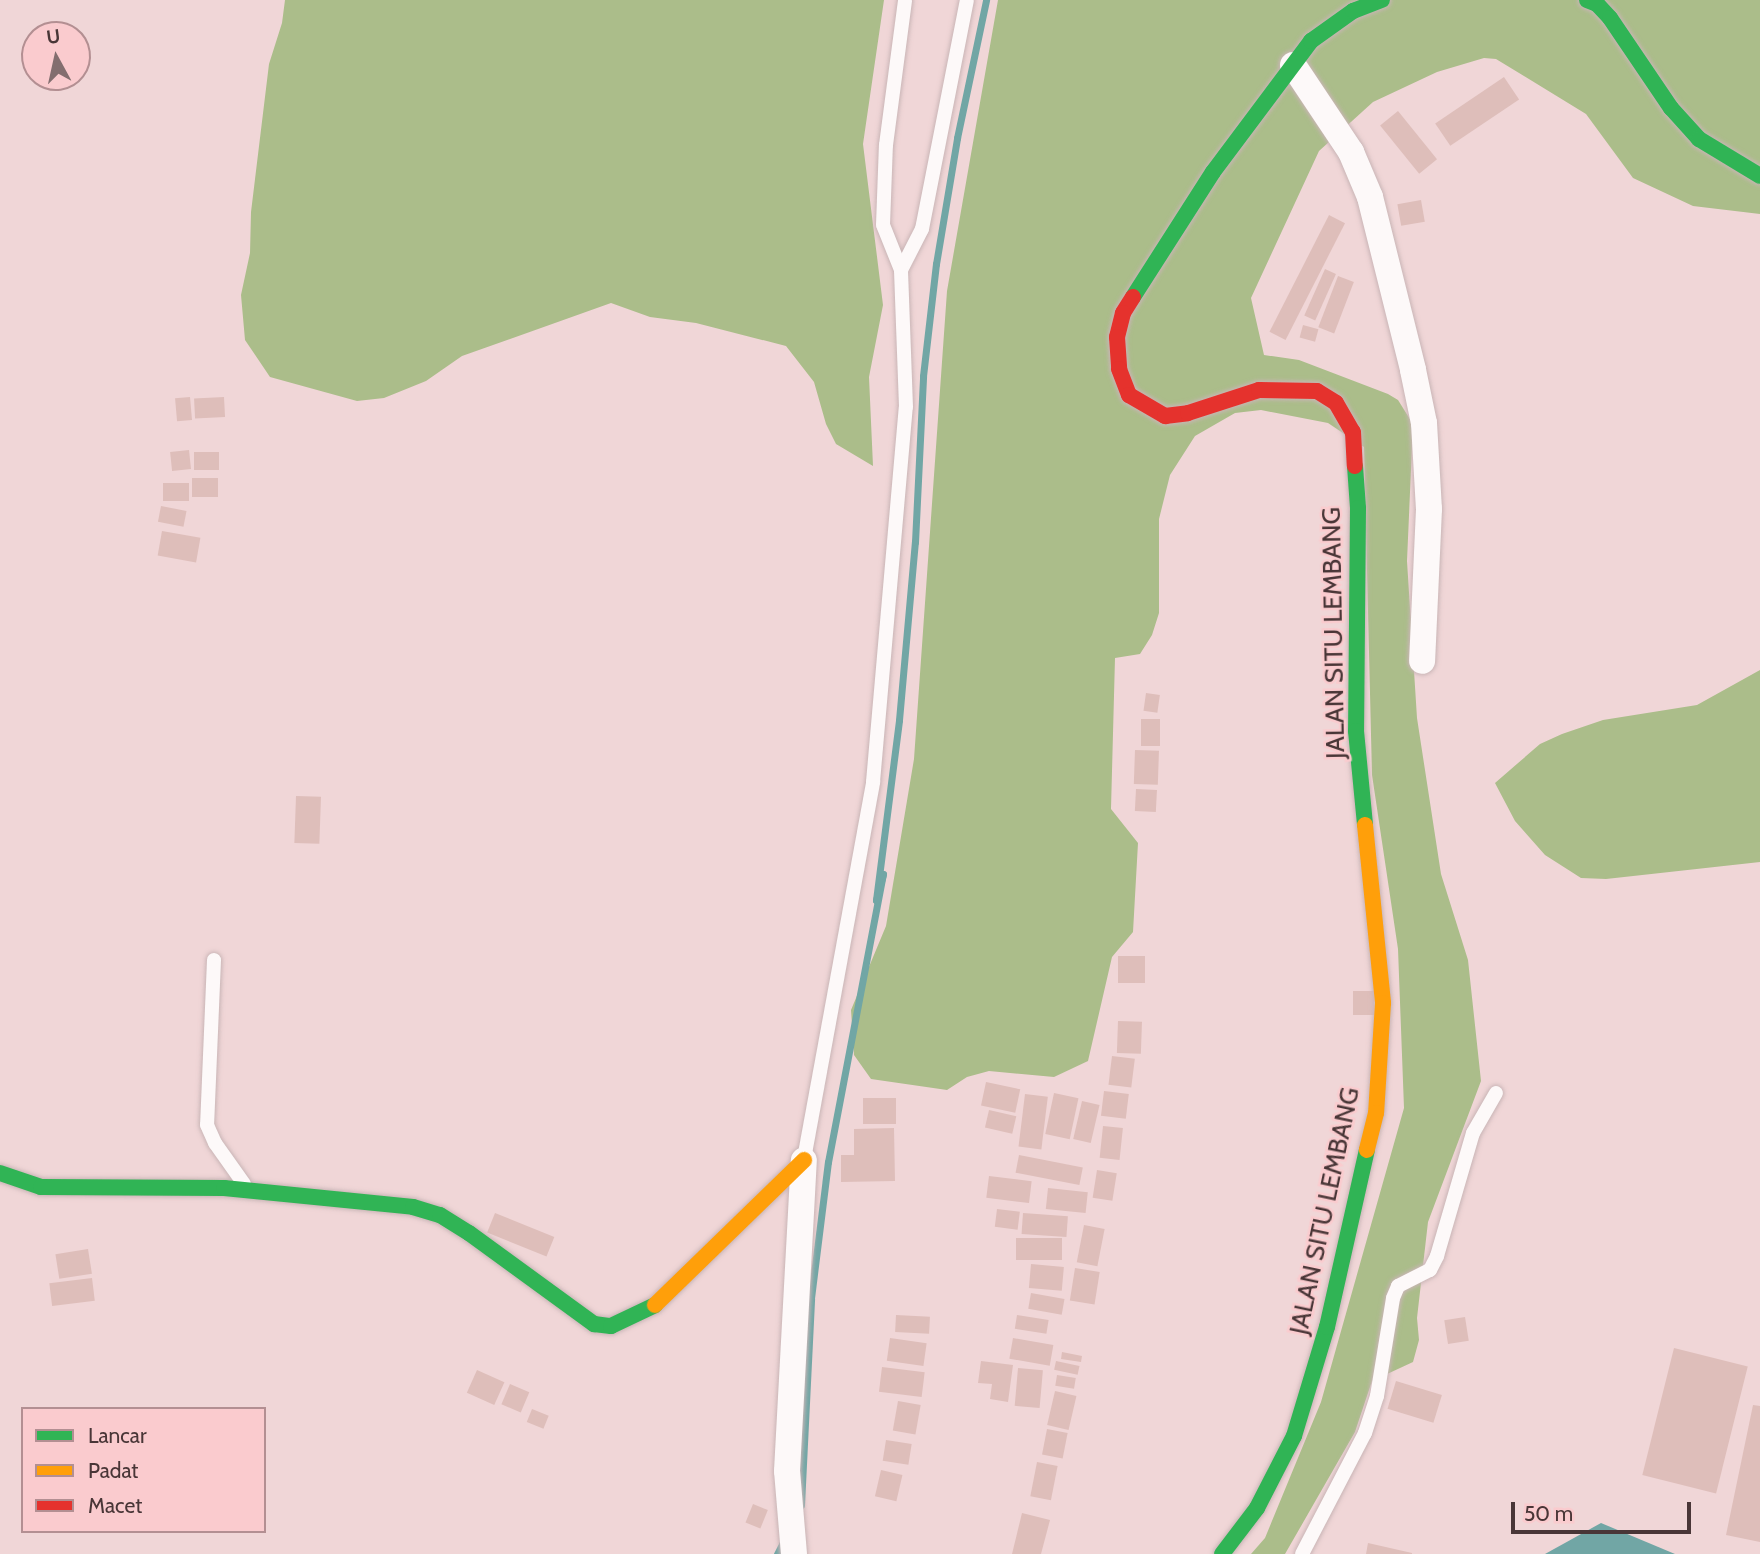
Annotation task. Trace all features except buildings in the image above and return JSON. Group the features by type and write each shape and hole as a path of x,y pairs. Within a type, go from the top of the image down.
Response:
{"street":[{"name":"JALAN SITU LEMBANG","path":"1222,1554 1257,1508 1294,1436 1327,1326 1376,1113 1383,1003 1356,731 1358,508 1353,432 1336,402 1317,391 1259,390 1188,413 1165,416 1150,410 1129,395 1119,369 1117,337 1123,313 1213,172 1311,41 1353,11 1382,0"},
{"path":"1587,0 1597,4 1610,18 1671,108 1699,139 1760,176"},
{"path":"1293,65 1351,152 1370,197 1413,370 1424,423 1429,509 1422,661"},
{"path":"0,1173 52,1188 249,1191 413,1207 440,1215 594,1324 611,1326 651,1309 804,1160"},
{"path":"794,1554 787,1471 804,1160"}],"lane":[{"path":"804,1160 873,782 906,407 901,270 883,225 886,145 905,0"},
{"path":"901,270 922,229 967,0"},
{"path":"214,960 207,1125 215,1143 249,1191"},
{"path":"1302,1554 1365,1433 1377,1396 1393,1298 1398,1286 1430,1270 1437,1256 1472,1133 1496,1093"}],"green space":[{"path":"285,0 884,0 863,144 883,305 869,377 873,466 836,444 826,424 814,382 786,346 696,323 650,317 611,303 462,356 426,381 384,398 357,401 270,377 245,340 241,295 250,253 251,212 269,64 282,23"},
{"path":"998,0 1760,0 1760,214 1693,206 1633,178 1586,114 1496,59 1484,58 1437,72 1373,102 1319,151 1251,298 1264,355 1299,360 1388,394 1398,400 1413,424 1407,561 1417,718 1441,874 1468,960 1481,1081 1428,1222 1417,1318 1419,1340 1413,1362 1372,1381 1355,1432 1285,1554 1251,1554 1265,1538 1321,1402 1404,1108 1398,949 1372,775 1364,447 1328,423 1261,410 1235,413 1195,436 1170,475 1159,519 1159,613 1152,635 1140,654 1115,658 1111,809 1138,843 1133,932 1112,957 1088,1061 1054,1077 989,1071 967,1077 947,1090 871,1079 854,1055 851,1010 886,926 914,759 947,291"},
{"path":"1760,670 1760,862 1606,879 1581,878 1545,855 1515,821 1495,783 1540,744 1562,734 1603,720 1697,705"}],"water":[{"path":"1601,1523 1675,1554 1545,1554"}],"waterway":[{"path":"801,1505 811,1298 828,1162 883,874 876,900 899,720 915,542 923,376 936,264 957,138 986,0"},
{"path":"777,1554 784,1540"}],"traffic: fast":[{"path":"1133,297 1213,172 1311,41 1353,11 1382,0"},
{"path":"1587,0 1597,4 1610,18 1671,108 1699,139 1760,176"},
{"path":"1355,466 1358,508 1356,731 1365,825"},
{"path":"1222,1554 1257,1508 1294,1436 1327,1327 1367,1150"},
{"path":"0,1173 41,1187 224,1188 413,1207 440,1215 469,1233 594,1324 611,1326 655,1305"}],"traffic: slow":[{"path":"1365,825 1383,1003 1376,1113 1367,1150"},
{"path":"655,1305 804,1160"}],"traffic: jam":[{"path":"1133,297 1123,313 1117,337 1119,369 1129,395 1165,416 1188,413 1259,390 1317,391 1336,403 1353,432 1355,466"}]}
